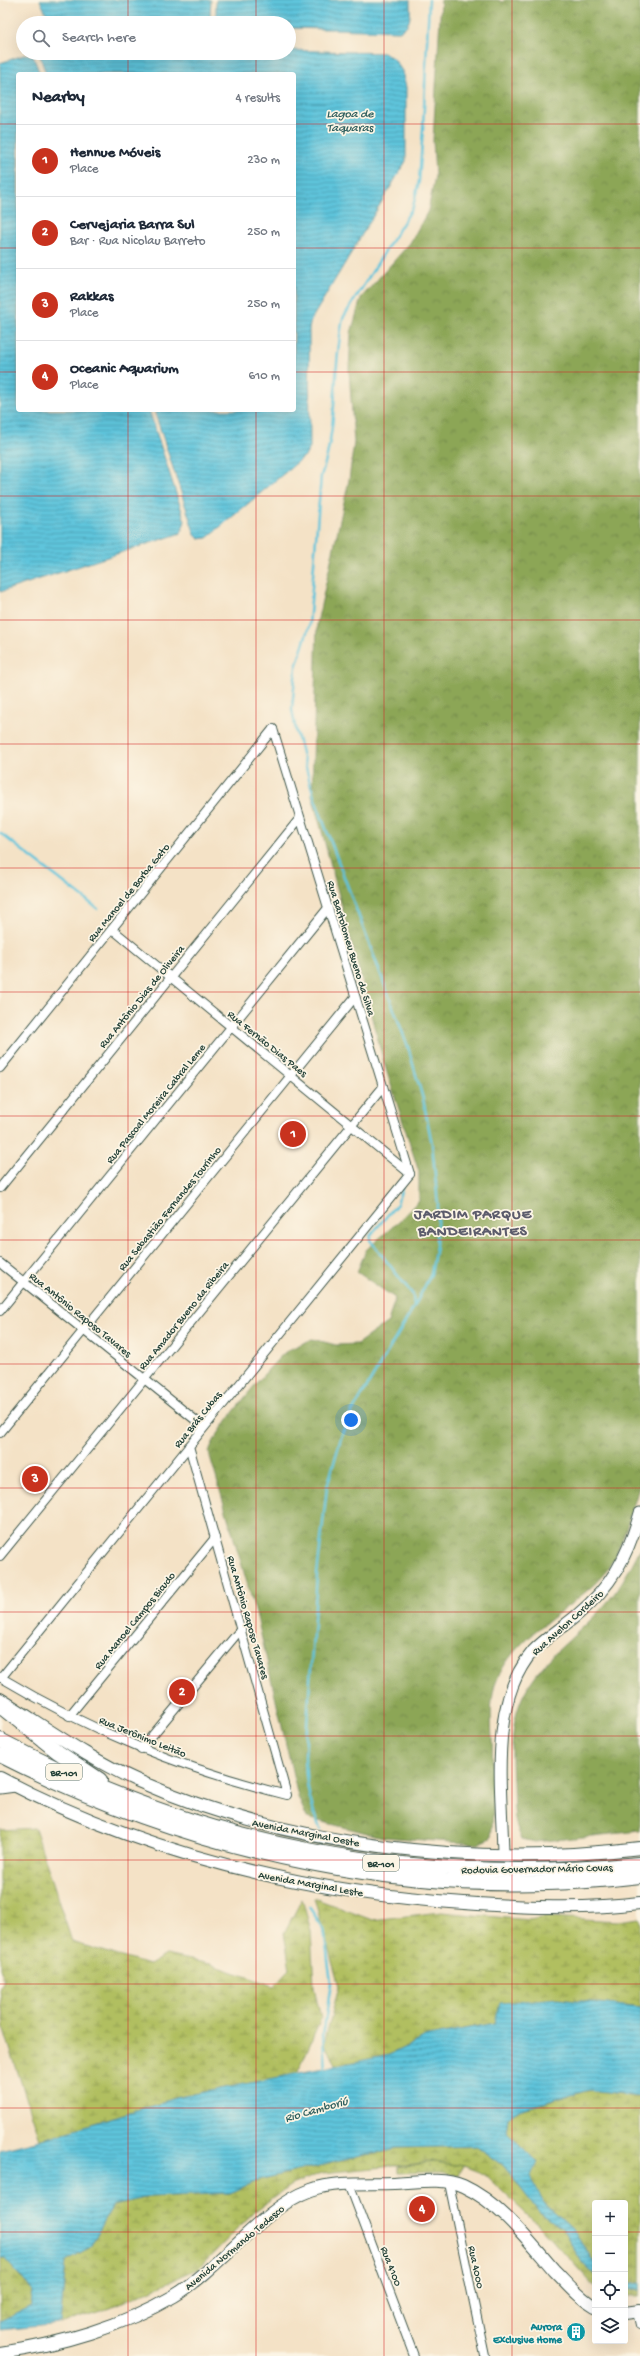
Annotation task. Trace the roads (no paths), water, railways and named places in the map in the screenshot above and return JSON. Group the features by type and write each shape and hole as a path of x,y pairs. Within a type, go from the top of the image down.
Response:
{"highway":[{"path":"0,1706 74,1764 130,1800"},
{"name":"Rodovia Governador Mário Covas","path":"0,1740 59,1770 130,1800 193,1822 297,1849 373,1862 491,1870 570,1870 640,1864"},
{"name":"Rodovia Governador Mário Covas","path":"0,1755 74,1790 137,1816 230,1845 308,1863 411,1878 477,1882 544,1883 640,1876"}],"main road":[{"name":"Avenida Marginal Oeste","path":"0,1699 108,1766 163,1792 236,1816 294,1831 380,1846 464,1853 564,1854 640,1848"},
{"name":"Avenida Marginal Leste","path":"0,1778 110,1829 165,1848 227,1866 345,1891 427,1900 515,1906 580,1907 640,1903"},
{"name":"Avenida Normando Tedesco","path":"0,2352 93,2331 163,2302 203,2276 266,2218 295,2198 320,2188 349,2184 449,2183 470,2189 493,2205 577,2294 592,2305"},
{"path":"628,2313 639,2311"}],"street":[{"name":"Rua Bartolomeu Bueno da Silva","path":"272,729 410,1174"},
{"name":"Rua Manoel de Borba Gato","path":"0,1068 272,729"},
{"name":"Rua Antônio Dias de Oliveira","path":"0,1188 300,818"},
{"name":"Rua Pascoal Moreira Cabral Leme","path":"0,1311 328,908"},
{"name":"Rua Fernão Dias Paes","path":"112,929 410,1174"},
{"name":"Rua Sebastião Fernandes Tourinho","path":"0,1432 355,997"},
{"name":"Rua Amador Bueno da Ribeira","path":"0,1556 383,1087"},
{"name":"Rua Brás Cubas","path":"0,1678 410,1174"},
{"name":"Rua Antônio Raposo Tavares","path":"0,1263 204,1427"},
{"name":"Rua Antônio Raposo Tavares","path":"189,1446 287,1795"},
{"name":"Rua Avelon Cordeiro","path":"503,1854 501,1748 502,1723 509,1696 533,1651 589,1605 608,1585 621,1566 631,1544 640,1513"},
{"name":"Rua Manoel Campos Bicudo","path":"69,1716 215,1538"},
{"path":"141,1749 241,1629"},
{"name":"Rua Jerônimo Leitão","path":"0,1678 69,1716 141,1749 210,1774 287,1795"},
{"path":"0,1788 15,1786"},
{"name":"Rua 4000","path":"449,2183 486,2356"},
{"name":"Rua 4100","path":"349,2184 414,2356"},
{"path":"639,2311 640,2325"}],"water":[{"path":"40,0 211,0 210,16 47,16"},
{"path":"216,0 410,0 409,22 399,31 296,28 296,16 216,16"},
{"name":"Lagoa de Taquaras","path":"296,50 384,53 394,59 402,71 406,87 406,161 311,320 309,329 310,447 306,455 207,538 199,539 195,535 155,412 296,412 296,72 45,72 41,60 296,60"},
{"path":"16,58 16,60 35,60 39,72 16,72 16,412 150,412 185,521 181,533 0,592 0,63"},
{"name":"Rio Camboriú","path":"558,1998 640,2008 640,2096 589,2090 519,2110 508,2118 506,2131 537,2162 531,2176 543,2202 575,2232 592,2259 592,2272 583,2264 562,2228 538,2211 503,2165 477,2146 396,2148 262,2179 230,2193 149,2197 113,2205 90,2247 66,2261 60,2324 0,2330 0,2321 31,2306 33,2291 5,2259 0,2259 0,2150 40,2140 175,2098 389,2055 428,2036 495,2023 500,2003"},
{"path":"640,2282 640,2289 628,2289 628,2284"}],"waterway":[{"path":"320,1829 313,1811 309,1794 305,1756 317,1575 327,1487 343,1431 352,1412 414,1307 431,1274 436,1246 438,1205 432,1144 423,1099 408,1047 314,797 296,731 292,709 296,667 309,626 321,476 327,457 333,417 337,357 343,318 413,207 419,181 429,0"},
{"path":"0,833 98,909"},
{"path":"402,1188 397,1204 370,1236 370,1240 413,1295 414,1307"},
{"path":"309,1907 324,1929 331,1983 323,2036 325,2071"}],"place":[{"name":"Hennue Móveis","path":"293,1134"},
{"name":"Rakkas","path":"35,1479"},
{"name":"Cervejaria Barra Sul","path":"182,1692"},
{"name":"Oceanic Aquarium","path":"422,2209"},
{"name":"Aurora Exclusive Home","path":"576,2332"}],"district":[{"name":"JARDIM PARQUE BANDEIRANTES","path":"473,1222"}]}
